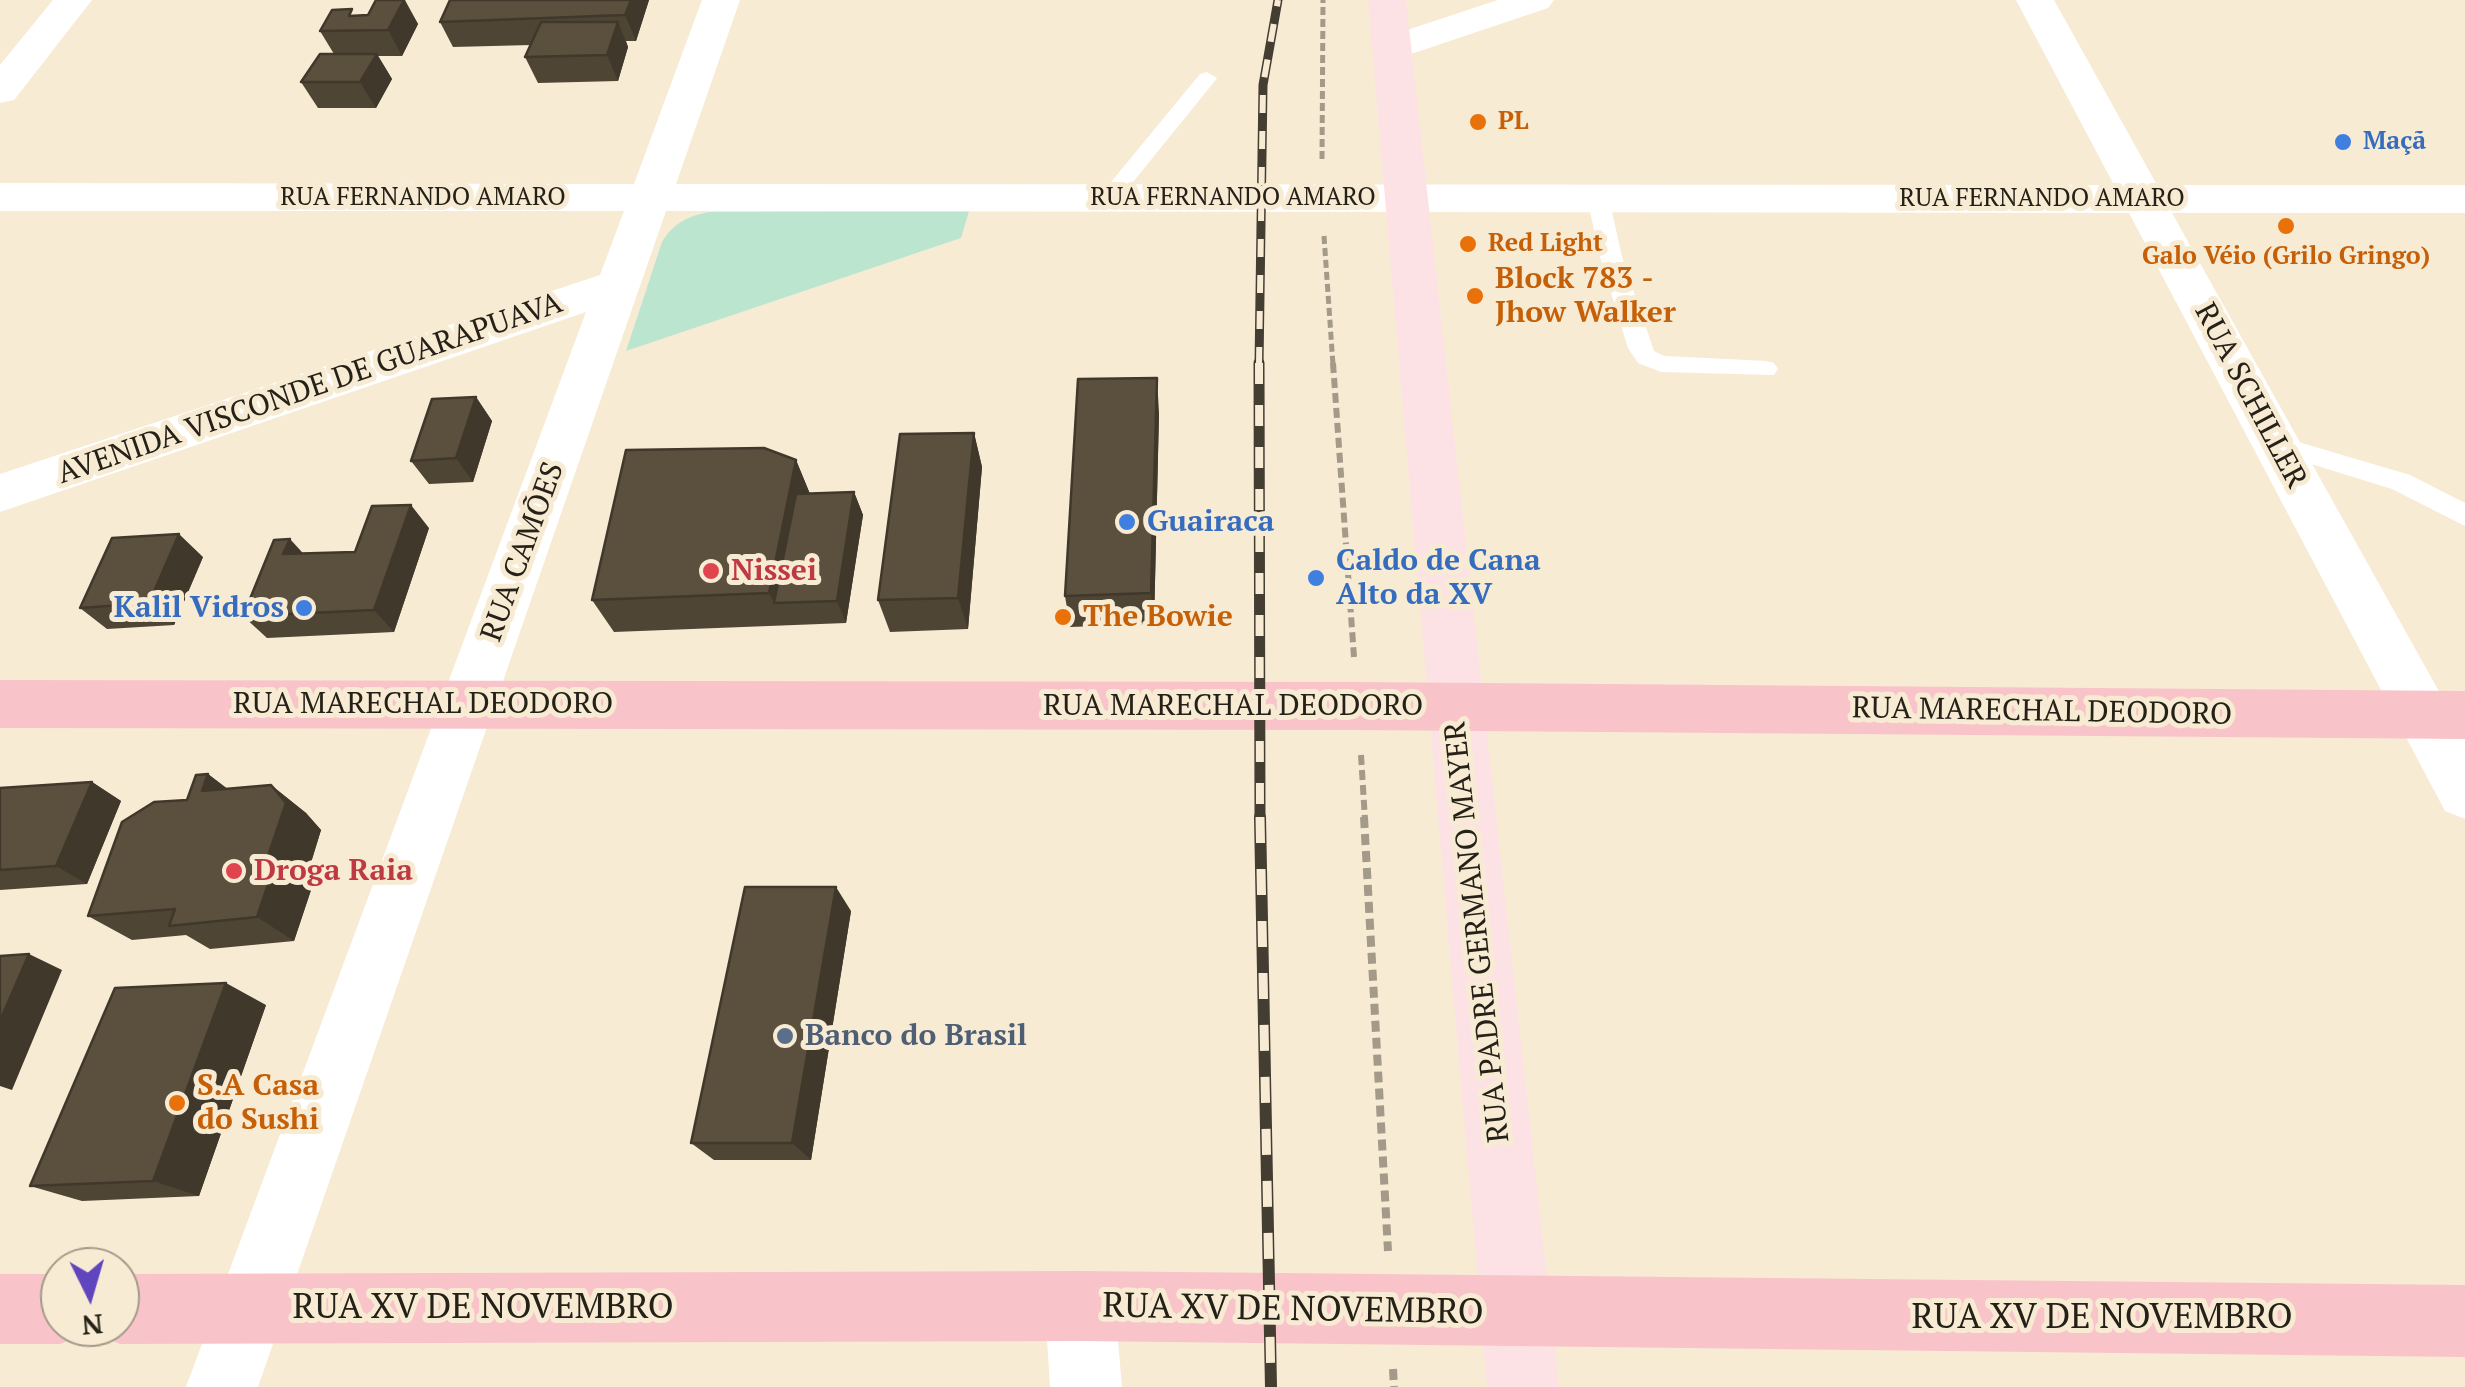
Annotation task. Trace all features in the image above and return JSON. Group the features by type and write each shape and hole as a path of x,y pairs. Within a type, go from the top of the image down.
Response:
{"main road":[{"name":"RUA MARECHAL DEODORO","path":"0,704 1456,707 2444,716"},
{"name":"RUA XV DE NOVEMBRO","path":"140,1309 1080,1306 2465,1321"},
{"path":"0,1310 40,1309"}],"street":[{"path":"0,91 73,0"},
{"name":"RUA CAMÕES","path":"222,1387 722,0"},
{"name":"RUA PADRE GERMANO MAYER","path":"1387,0 1523,1387"},
{"path":"1392,48 1535,0"},
{"name":"RUA SCHILLER","path":"2035,0 2275,444 2444,716 2465,793"},
{"name":"RUA FERNANDO AMARO","path":"0,197 2465,199"},
{"name":"AVENIDA VISCONDE DE GUARAPUAVA","path":"0,493 620,284"},
{"path":"1080,1306 1086,1387"}],"lane":[{"path":"1109,198 1207,78"},
{"path":"1598,198 1611,257 1646,356 1661,364 1766,369"},
{"path":"2275,444 2378,475 2446,502 2465,516"}],"path":[{"path":"1322,176 1323,0"},
{"path":"1323,222 1355,668"},
{"path":"1362,770 1388,1246"}],"green space":[{"path":"969,211 961,238 626,351 662,242 688,218 709,212"}],"building":[{"path":"376,0 404,0 388,30 320,31 332,10 352,9 349,16 368,15"},
{"path":"450,0 631,0 625,15 440,22"},
{"path":"541,22 618,22 607,55 525,57"},
{"path":"320,54 377,54 360,82 301,82"},
{"path":"1157,378 1151,593 1065,596 1078,379"},
{"path":"476,397 456,458 411,461 432,399"},
{"path":"974,433 958,598 878,600 900,434"},
{"name":"Nissei","path":"764,448 796,460 769,593 592,600 626,450"},
{"path":"854,492 837,601 774,603 796,494"},
{"path":"411,505 374,610 243,616 274,540 290,539 283,554 355,552 372,506"},
{"path":"179,534 149,603 80,608 112,538"},
{"path":"208,774 202,791 271,785 286,803 266,862 276,861 257,917 169,926 175,909 88,916 122,822 154,802 187,800 196,775"},
{"path":"92,782 56,866 0,870 0,788"},
{"name":"Banco do Brasil","path":"745,887 836,887 792,1143 691,1143"},
{"path":"29,954 0,1021 0,956"},
{"path":"226,983 153,1181 30,1186 115,988"}],"railway":[{"path":"1259,365 1263,85 1278,0"},
{"path":"1259,365 1260,820"},
{"path":"1260,817 1271,1387"}],"place":[{"name":"PL","path":"1478,122"},
{"name":"Maçã","path":"2343,142"},
{"name":"Galo Véio (Grilo Gringo)","path":"2286,226"},
{"name":"Red Light","path":"1468,244"},
{"name":"Block 783 - Jhow Walker","path":"1475,296"},
{"name":"Guairaca","path":"1127,522"},
{"name":"Nissei","path":"711,571"},
{"name":"Caldo de Cana Alto da XV","path":"1316,578"},
{"name":"Kalil Vidros","path":"304,608"},
{"name":"The Bowie","path":"1063,617"},
{"name":"Droga Raia","path":"234,871"},
{"name":"Banco do Brasil","path":"785,1036"},
{"name":"S.A Casa do Sushi","path":"177,1103"}]}
